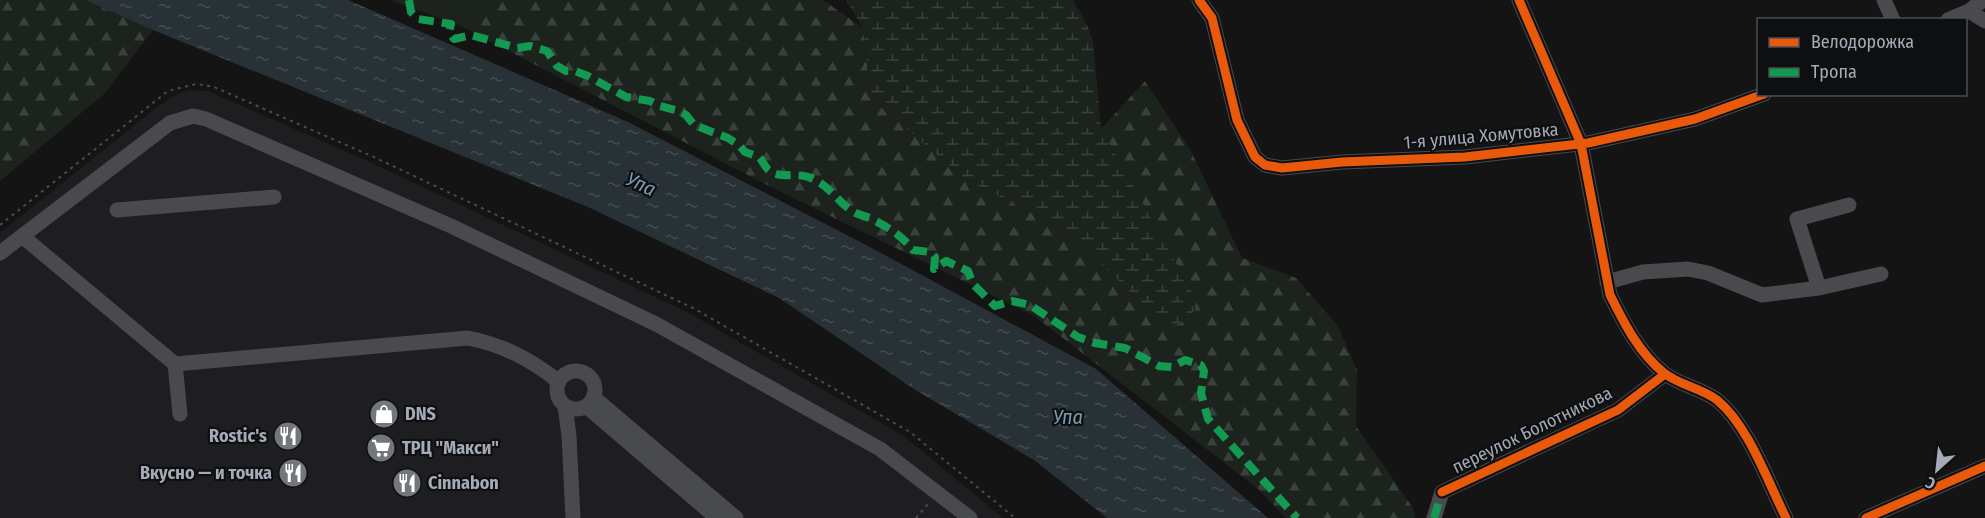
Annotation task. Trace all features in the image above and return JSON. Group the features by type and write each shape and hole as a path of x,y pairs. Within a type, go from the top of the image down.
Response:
{"street":[{"name":"1-я улица Хомутовка","path":"1201,0 1212,18 1237,120 1255,157 1265,165 1282,168 1342,162 1465,157 1581,144 1695,119 1758,96"},
{"path":"1519,0 1581,144 1607,282 1618,313 1630,334 1665,374 1718,401 1742,428 1786,518"},
{"path":"1884,0 1892,18"},
{"path":"1953,18 1969,11 1983,0"},
{"path":"1969,11 1985,21"},
{"path":"0,253 170,123 193,116 206,118 451,226 656,324 880,449 970,518"},
{"path":"117,210 274,197"},
{"path":"1818,288 1797,219 1849,205"},
{"path":"22,236 176,364 468,338 502,347 522,356 541,367 558,381"},
{"path":"1607,282 1643,272 1688,268 1708,273 1762,295 1818,288 1881,274"},
{"path":"176,364 180,414"},
{"path":"584,372 592,380 594,386 590,402 576,409 565,406 558,398 556,386 558,381 566,373 584,372"},
{"name":"переулок Болотникова","path":"1434,518 1442,492 1617,410 1665,374"},
{"path":"590,402 717,518"},
{"path":"590,402 736,518"},
{"path":"565,406 569,436 573,518"},
{"path":"1866,518 1985,466"}],"shaded area":[{"path":"190,90 208,91 370,162 687,312 904,436 1003,518 0,518 0,233 156,108 175,95"}],"green space":[{"path":"0,0 85,0 153,30 105,93 0,181"},
{"path":"390,0 496,0 457,24"},
{"path":"496,0 823,0 863,28 870,92 875,102 967,180 1067,231 1157,318 1196,299 1101,129 1145,81 1191,151 1242,258 1296,278 1338,326 1357,370 1356,426 1413,508 1415,518 1286,518 1257,488 1033,315 769,186 457,24"},
{"path":"846,0 1073,0 1087,25 1093,42 1101,129 1196,299 1195,310 1184,322 1176,325 1157,318 1067,231 967,180 875,102 870,92 863,28"}],"water":[{"name":"Упа","path":"85,0 348,0 628,122 866,245 1096,369 1268,518 1107,518 1034,460 917,391 779,298 588,207 153,30"}],"marked path":[{"path":"409,0 411,12 418,19 451,24 449,32 454,39 471,35 517,48 530,46 547,51 557,66 566,71 575,71 588,76 626,97 650,101 679,111 686,115 694,125 728,138 745,152 759,157 774,173 811,178 828,189 851,210 889,229 913,250 930,252 935,257 934,269 946,261 968,271 973,284 995,306 1012,301 1030,305 1078,337 1095,343 1125,348 1159,366 1172,367 1185,360 1201,365 1204,371 1201,393 1208,419 1297,518"},
{"path":"1434,518 1442,492"}],"cycle path":[{"path":"1199,0 1212,18 1237,120 1255,157 1265,165 1282,168 1342,162 1465,157 1588,143 1695,119 1758,96"},
{"path":"1519,0 1581,144 1610,295 1615,306 1633,337 1655,365 1676,381 1711,396 1728,411 1748,439 1786,518"},
{"path":"1442,492 1618,410 1665,374"},
{"path":"1866,518 1985,466"}],"place":[{"name":"DNS","path":"384,414"},
{"name":"Rostic's","path":"288,436"},
{"name":"ТРЦ \"Макси\"","path":"381,448"},
{"name":"Вкусно — и точка","path":"293,473"},
{"name":"Cinnabon","path":"407,483"}]}
